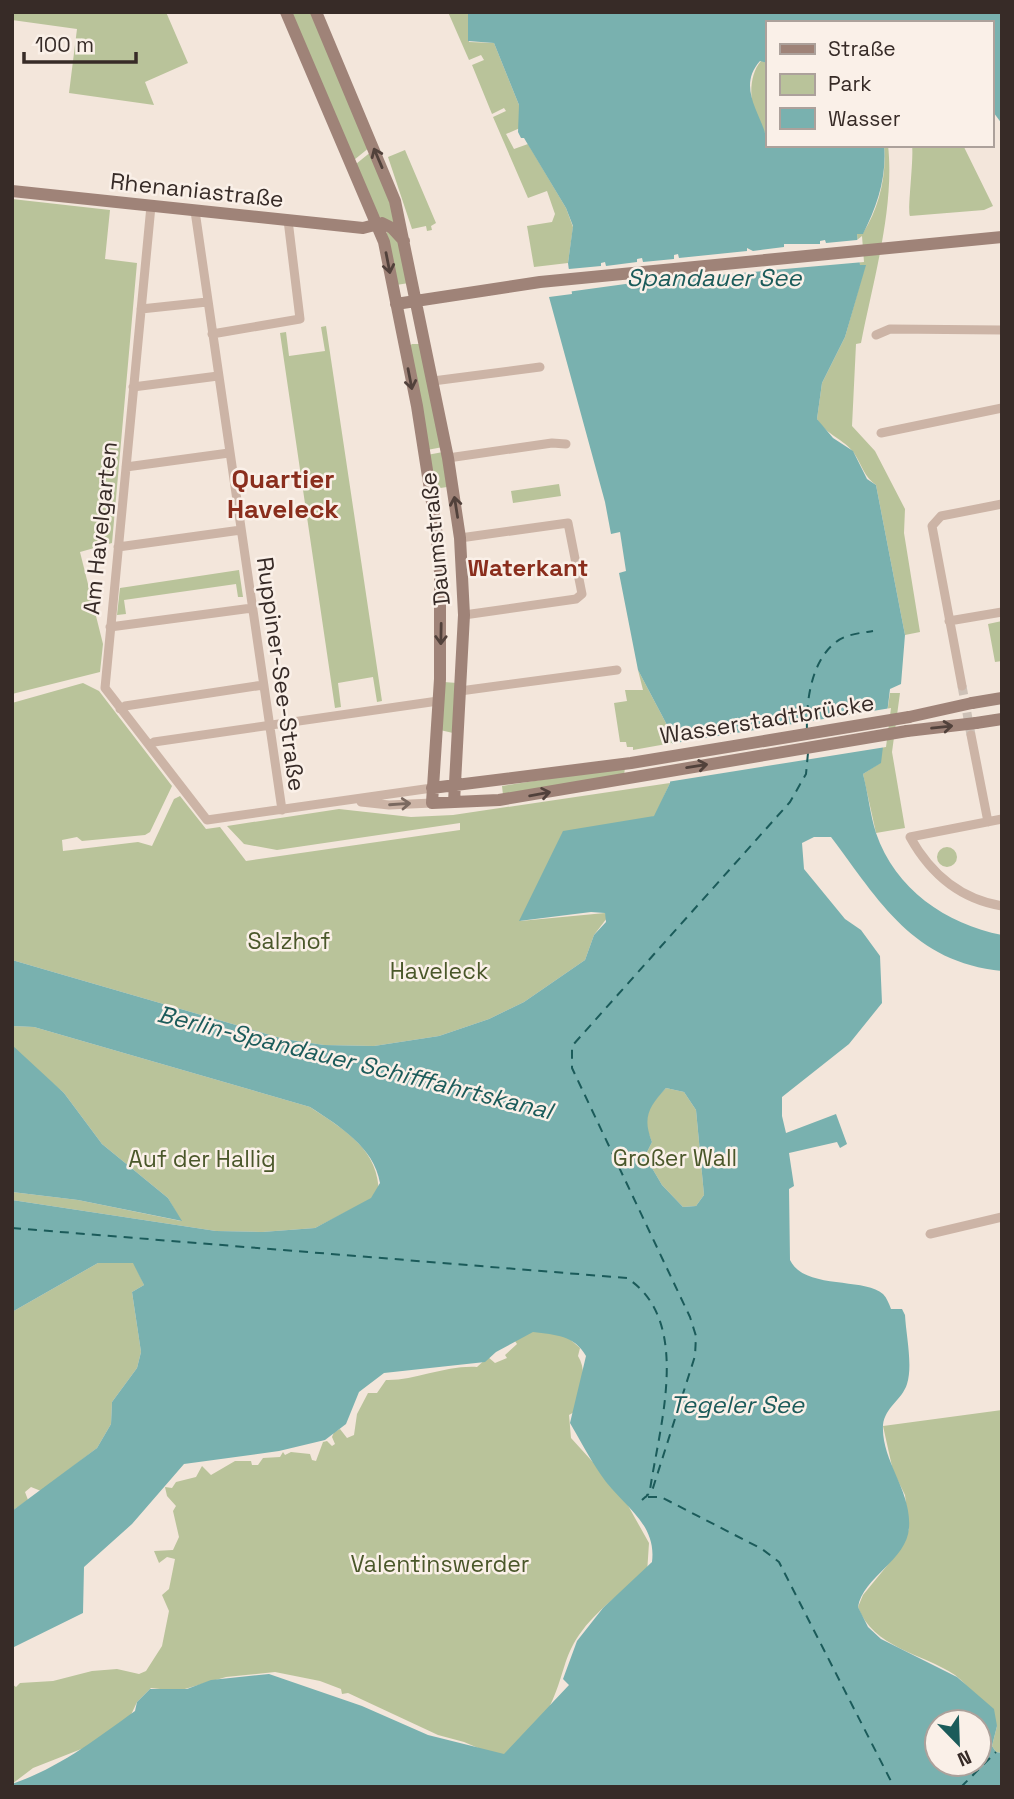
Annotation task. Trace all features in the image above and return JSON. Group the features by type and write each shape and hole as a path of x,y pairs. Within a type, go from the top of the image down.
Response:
{"main road":[{"name":"Daumstraße","path":"286,12 377,224 419,420 438,541 441,603 439,701 432,803"},
{"name":"Daumstraße","path":"316,12 388,182 418,301 448,458 460,538 464,615 454,802"},
{"name":"Rhenaniastraße","path":"12,191 363,228 377,224"},
{"path":"377,224 392,228 405,242"},
{"path":"396,304 566,280 1002,237"},
{"path":"403,342 425,339"},
{"name":"Wasserstadtbrücke","path":"455,786 631,762 909,717 1002,698"},
{"name":"Wasserstadtbrücke","path":"454,802 499,800 907,731 974,729 1002,719"},
{"path":"436,735 457,737"},
{"path":"432,788 455,786"},
{"path":"432,803 454,802"}],"street":[{"name":"Am Havelgarten","path":"151,206 105,688 207,820 282,810"},
{"name":"Ruppiner-See-Straße","path":"195,211 282,810"},
{"path":"212,334 300,319 288,220"},
{"path":"141,309 207,302"},
{"path":"876,335 890,329 1002,330"},
{"path":"433,381 540,367"},
{"path":"133,387 218,376"},
{"path":"881,433 1002,408"},
{"path":"448,458 552,443 566,444"},
{"path":"126,467 229,453"},
{"path":"962,686 932,532 933,522 947,514 1002,504"},
{"path":"460,538 568,523 582,594 576,599 464,615"},
{"path":"118,547 241,530"},
{"path":"110,627 252,608"},
{"path":"949,621 1002,612"},
{"path":"460,691 617,670"},
{"path":"120,709 125,706 263,685"},
{"path":"149,745 269,724 439,701"},
{"path":"974,729 988,822"},
{"path":"282,810 432,788"},
{"path":"345,800 389,805 432,803"},
{"path":"1002,819 910,836 927,863 948,883 972,898 1002,906"},
{"path":"930,1234 1002,1217"}],"green space":[{"path":"12,12 166,12 188,63 145,82 154,105 69,93 77,29 12,20"},
{"path":"290,12 312,12 370,147 354,160"},
{"path":"448,12 468,12 469,42 494,43 519,105 520,128 506,134 514,149 528,144 566,208 573,227 568,263 534,267 527,226 552,222 555,214 547,191 528,198 493,117 506,111 504,108 492,114 472,65 484,60 481,55 469,60"},
{"path":"761,61 766,63 766,134 753,109 751,88"},
{"path":"884,147 888,147 886,219 861,343 856,344 852,426 875,451 905,509 904,533 920,632 905,635 876,485 866,475 850,448 825,429 817,419 822,383 845,337 865,266 860,265 857,234 863,233 869,223 877,202 884,168"},
{"path":"912,147 964,147 993,206 984,210 910,216"},
{"path":"405,150 436,223 431,226 432,230 427,231 426,226 412,229 388,157"},
{"path":"372,151 399,227 378,216 356,164"},
{"path":"12,199 110,210 105,259 137,263 112,543 80,552 103,644 100,672 12,694"},
{"path":"386,229 397,236 409,283 396,285"},
{"path":"326,326 382,701 377,702 373,677 338,683 341,707 335,708 280,333 286,332 289,356 325,351 321,327"},
{"path":"420,344 443,447 427,450 408,347"},
{"path":"443,452 447,487 434,489 427,455"},
{"path":"559,484 561,496 513,503 511,491"},
{"path":"239,570 243,597 238,597 236,584 124,600 126,614 117,615 120,588"},
{"path":"1002,621 1002,661 995,662 988,624"},
{"path":"638,670 667,725 672,743 633,750 633,747 627,747 626,742 620,742 614,703 627,701 625,690 643,690"},
{"path":"444,682 457,683 453,733 440,730"},
{"path":"83,683 99,691 172,786 150,832 145,835 82,841 77,837 62,840 63,851 138,842 152,846 174,799 180,796 206,829 220,827 246,861 460,830 460,823 277,850 244,844 227,826 339,809 411,817 453,815 670,783 655,816 639,821 520,921 605,913 607,918 594,935 585,960 524,1002 489,1019 439,1036 374,1046 324,1045 284,1039 12,960 12,703"},
{"path":"890,693 900,693 892,752 905,828 876,833 863,774 880,763"},
{"path":"625,767 624,776 503,795 502,786"},
{"path":"947,847 954,850 957,857 954,864 947,867 940,864 937,857 940,850"},
{"name":"Auf der Hallig","path":"12,1026 34,1027 310,1107 348,1133 367,1153 378,1179 379,1195 315,1228 262,1232 216,1231 12,1200 12,1192 78,1200 181,1221 168,1198 102,1144 64,1093 19,1054 12,1045"},
{"name":"Großer Wall","path":"666,1088 684,1092 696,1110 704,1195 696,1206 683,1207 662,1185 645,1156 652,1142 646,1127 647,1108"},
{"path":"98,1263 134,1263 144,1285 132,1292 141,1352 137,1368 112,1402 111,1424 97,1448 41,1491 31,1487 25,1492 28,1500 12,1511 12,1312"},
{"name":"Valentinswerder","path":"546,1330 565,1335 580,1348 578,1356 583,1369 583,1383 576,1411 569,1415 571,1438 621,1493 649,1543 647,1573 602,1609 579,1635 570,1651 549,1707 509,1761 464,1742 438,1735 348,1693 342,1694 341,1689 320,1681 275,1672 226,1677 178,1691 151,1688 137,1702 130,1717 89,1746 33,1768 12,1784 12,1684 16,1687 20,1683 53,1681 92,1671 117,1669 139,1674 146,1671 162,1646 169,1611 162,1595 169,1589 175,1559 167,1557 159,1563 154,1551 173,1550 179,1537 173,1511 176,1506 167,1496 165,1487 172,1488 176,1482 196,1477 202,1466 211,1475 235,1461 251,1461 252,1465 258,1465 263,1458 280,1457 283,1452 285,1455 291,1452 310,1454 312,1460 316,1461 323,1442 327,1441 332,1446 335,1444 332,1437 334,1432 340,1429 347,1438 354,1435 357,1414 368,1393 377,1393 386,1380 454,1368 477,1367 488,1357 495,1363 507,1358 505,1355 517,1344 511,1335"},
{"path":"1002,1410 1002,1753 996,1752 993,1748 997,1726 993,1721 993,1708 984,1708 955,1675 887,1641 865,1621 858,1607 863,1595 895,1556 909,1529 905,1495 893,1471 883,1426"}],"water":[{"path":"468,12 1002,12 1002,124 993,112 993,21 766,21 766,63 760,61 750,83 754,104 766,135 766,147 884,147 884,168 877,202 863,234 857,234 860,265 866,265 845,337 822,383 817,419 833,438 853,451 867,479 876,485 905,635 901,684 890,689 881,763 863,774 876,833 896,871 909,887 943,913 981,930 1002,935 1002,971 971,965 945,955 922,942 883,906 831,837 814,837 802,843 804,869 845,919 861,930 880,956 882,1003 849,1044 782,1097 786,1133 836,1114 847,1144 840,1148 837,1142 789,1153 794,1186 789,1189 790,1260 808,1276 874,1289 883,1294 891,1309 902,1309 905,1315 909,1376 905,1390 887,1413 883,1425 887,1451 906,1501 909,1528 901,1550 868,1587 858,1607 868,1627 881,1639 957,1677 993,1708 923,1708 923,1778 993,1778 993,1748 996,1752 1002,1753 1002,1787 12,1787 12,1784 46,1770 106,1732 135,1711 137,1702 150,1689 187,1689 211,1680 269,1674 362,1706 428,1735 504,1754 569,1685 563,1679 577,1641 603,1608 652,1562 652,1548 643,1525 601,1475 570,1423 586,1356 570,1340 557,1335 533,1332 496,1352 485,1362 384,1373 359,1392 346,1424 325,1440 279,1451 184,1464 132,1524 84,1567 83,1613 12,1648 12,1511 97,1448 111,1424 112,1402 137,1368 141,1352 132,1292 144,1285 133,1263 98,1263 12,1312 12,1200 216,1231 262,1232 315,1228 371,1198 380,1183 371,1159 363,1148 310,1107 34,1027 12,1026 12,960 284,1039 324,1045 374,1046 439,1036 489,1019 524,1002 585,960 594,935 606,922 605,913 591,912 519,921 563,831 654,816 670,783 672,743 667,725 638,670 619,573 626,571 620,532 611,534 605,502 549,297 572,294 568,263 573,226 566,208 518,132 519,105 494,43 468,41","holes":["666,1088 684,1092 696,1110 704,1195 696,1206 683,1207 662,1185 645,1156 652,1142 648,1119 655,1101"]},
{"path":"12,1045 64,1093 102,1144 168,1198 182,1221 78,1200 12,1192"},
{"path":"993,1708 994,1709 997,1726 993,1742"}],"pier":[{"path":"862,236 864,262 640,282 567,292 565,267 569,269 601,266 601,263 605,262 606,266 637,262 637,259 642,258 643,262 674,259 674,255 678,254 679,258 747,251 747,248 753,251 784,247 784,244 857,240"},
{"path":"891,708 886,747 667,782 669,744"}],"ferry route":[{"path":"807,730 809,695 821,660 840,639 873,631"},
{"path":"642,1500 652,1491 695,1356 696,1336 690,1317 572,1068 572,1046 790,802 806,774 808,753"},
{"path":"12,1228 627,1278 647,1297 660,1320 666,1347 664,1407 650,1490 646,1497"},
{"path":"648,1497 661,1497 762,1549 779,1562 894,1787"},
{"path":"961,1787 996,1752"}],"tunnel":[{"path":"962,686 971,735"}],"district":[{"name":"Quartier Haveleck","path":"283,494"},
{"name":"Waterkant","path":"528,567"}],"water label":[{"name":"Spandauer See","path":"714,277"},
{"name":"Berlin-Spandauer Schifffahrtskanal","path":"355,1062"},
{"name":"Tegeler See","path":"737,1404"}],"park label":[{"name":"Salzhof","path":"289,941"},
{"name":"Haveleck","path":"439,971"}]}
